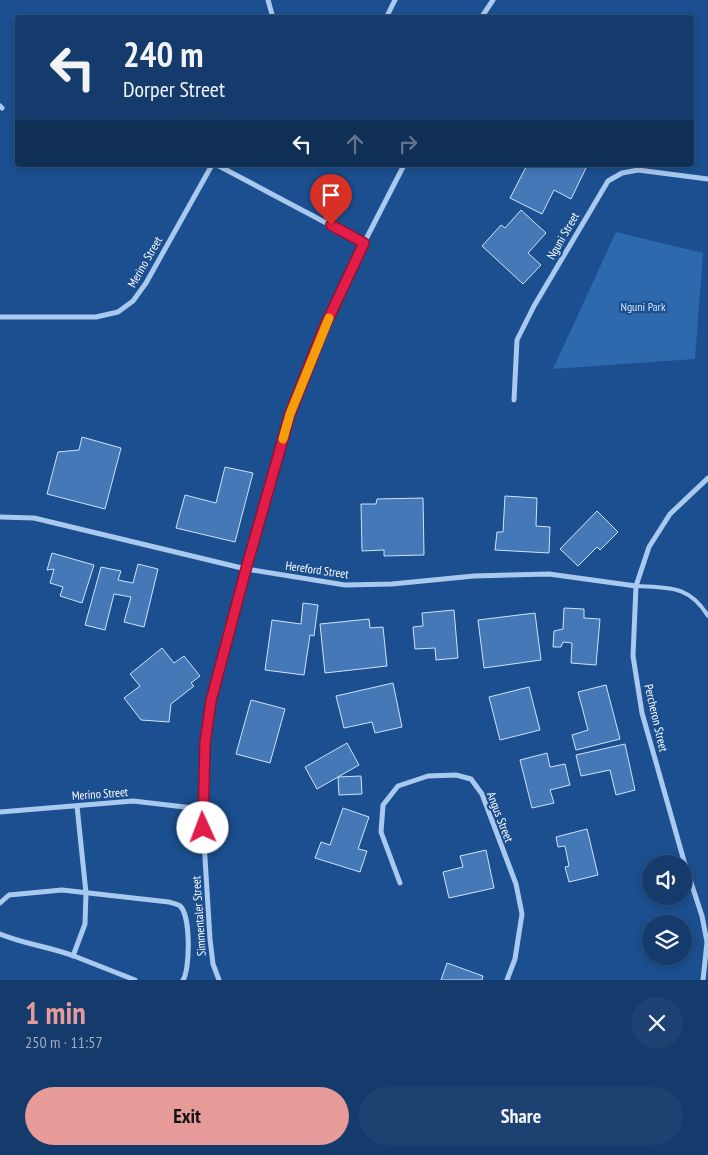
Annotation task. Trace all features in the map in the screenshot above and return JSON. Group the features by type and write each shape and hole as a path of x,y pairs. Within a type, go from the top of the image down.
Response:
{"street":[{"path":"268,0 272,15"},
{"path":"388,15 395,0"},
{"path":"483,15 493,0"},
{"name":"Merino Street","path":"0,317 96,318 118,312 133,301 146,282 211,167"},
{"path":"221,167 364,243"},
{"name":"Simmentaler Street","path":"219,980 213,964 210,939 202,809 205,743 211,701 290,414 324,328 364,243 403,167"},
{"name":"Nguni Street","path":"514,400 517,340 534,306 608,181 622,173 638,170 708,179"},
{"name":"Percheron Street","path":"703,980 706,942 702,916 684,861 640,703 633,656 636,586 649,547 670,514 708,478"},
{"name":"Hereford Street","path":"0,517 34,518 246,569 345,585 392,584 474,576 549,574 636,586"},
{"name":"Angus Street","path":"400,883 381,832 383,805 398,786 428,776 456,775 471,779 482,794 516,884 522,914 516,960 506,980"},
{"name":"Merino Street","path":"0,812 133,802 202,809"},
{"path":"73,956 85,924 86,892 78,806"},
{"path":"0,903 9,895 62,890 169,902 180,906 185,912 188,929 187,974 183,980"},
{"path":"0,934 20,942 73,956 135,980"}],"lane":[{"path":"636,586 674,588 686,592 696,599 708,616"}],"green space":[{"name":"Nguni Park","path":"616,232 703,253 695,359 553,369"}],"building":[{"path":"526,167 587,167 571,199 554,190 542,214 510,198"},
{"path":"521,210 546,233 528,253 541,265 523,284 482,246 501,225 505,228"},
{"path":"82,437 121,448 105,509 47,494 58,452 79,450"},
{"path":"225,467 253,473 235,542 176,528 185,495 216,503"},
{"path":"505,496 537,498 536,526 550,527 549,553 495,550 497,532 503,532"},
{"path":"423,498 424,555 384,556 384,550 362,551 361,504 376,504 377,499"},
{"path":"597,511 618,532 600,550 597,547 578,566 560,549"},
{"path":"52,553 94,565 82,603 60,596 63,587 50,583 54,569 47,570"},
{"path":"138,564 158,569 144,627 124,622 131,597 114,594 105,630 85,625 101,567 121,571 118,580 133,583"},
{"path":"303,603 318,605 314,636 310,635 304,675 265,670 272,620 301,624"},
{"path":"564,608 584,609 584,618 600,619 596,665 571,663 572,643 563,642 561,647 553,647 554,631 563,629"},
{"path":"454,610 458,658 436,660 435,648 415,649 413,627 423,626 422,613"},
{"path":"535,613 541,660 484,668 478,620"},
{"path":"369,619 370,628 383,627 387,666 325,673 320,624"},
{"path":"162,648 174,663 184,656 200,676 191,683 194,686 171,704 169,722 141,720 124,698 140,686 130,674"},
{"path":"393,683 402,727 375,733 372,722 344,728 336,696"},
{"path":"606,685 620,739 576,750 572,735 588,730 578,692"},
{"path":"529,687 540,730 500,740 489,697"},
{"path":"251,700 285,709 270,763 236,754"},
{"path":"347,743 359,765 317,789 305,767"},
{"path":"625,744 635,790 616,795 610,770 581,776 576,755"},
{"path":"547,753 550,767 565,764 570,785 550,790 554,803 532,808 520,760"},
{"path":"361,776 362,794 339,795 338,777"},
{"path":"343,808 369,817 358,849 367,851 360,872 315,858 321,842 330,845"},
{"path":"587,829 598,875 569,882 565,867 569,866 565,846 558,847 556,837"},
{"path":"486,850 494,888 449,898 443,872 463,867 460,856"},
{"path":"447,963 483,976 482,980 441,980"}],"slow traffic":[{"path":"283,439 290,414 329,318"}],"route":[{"path":"203,828 205,743 211,701 235,617 246,569 290,414 324,328 364,243 331,225"}]}
